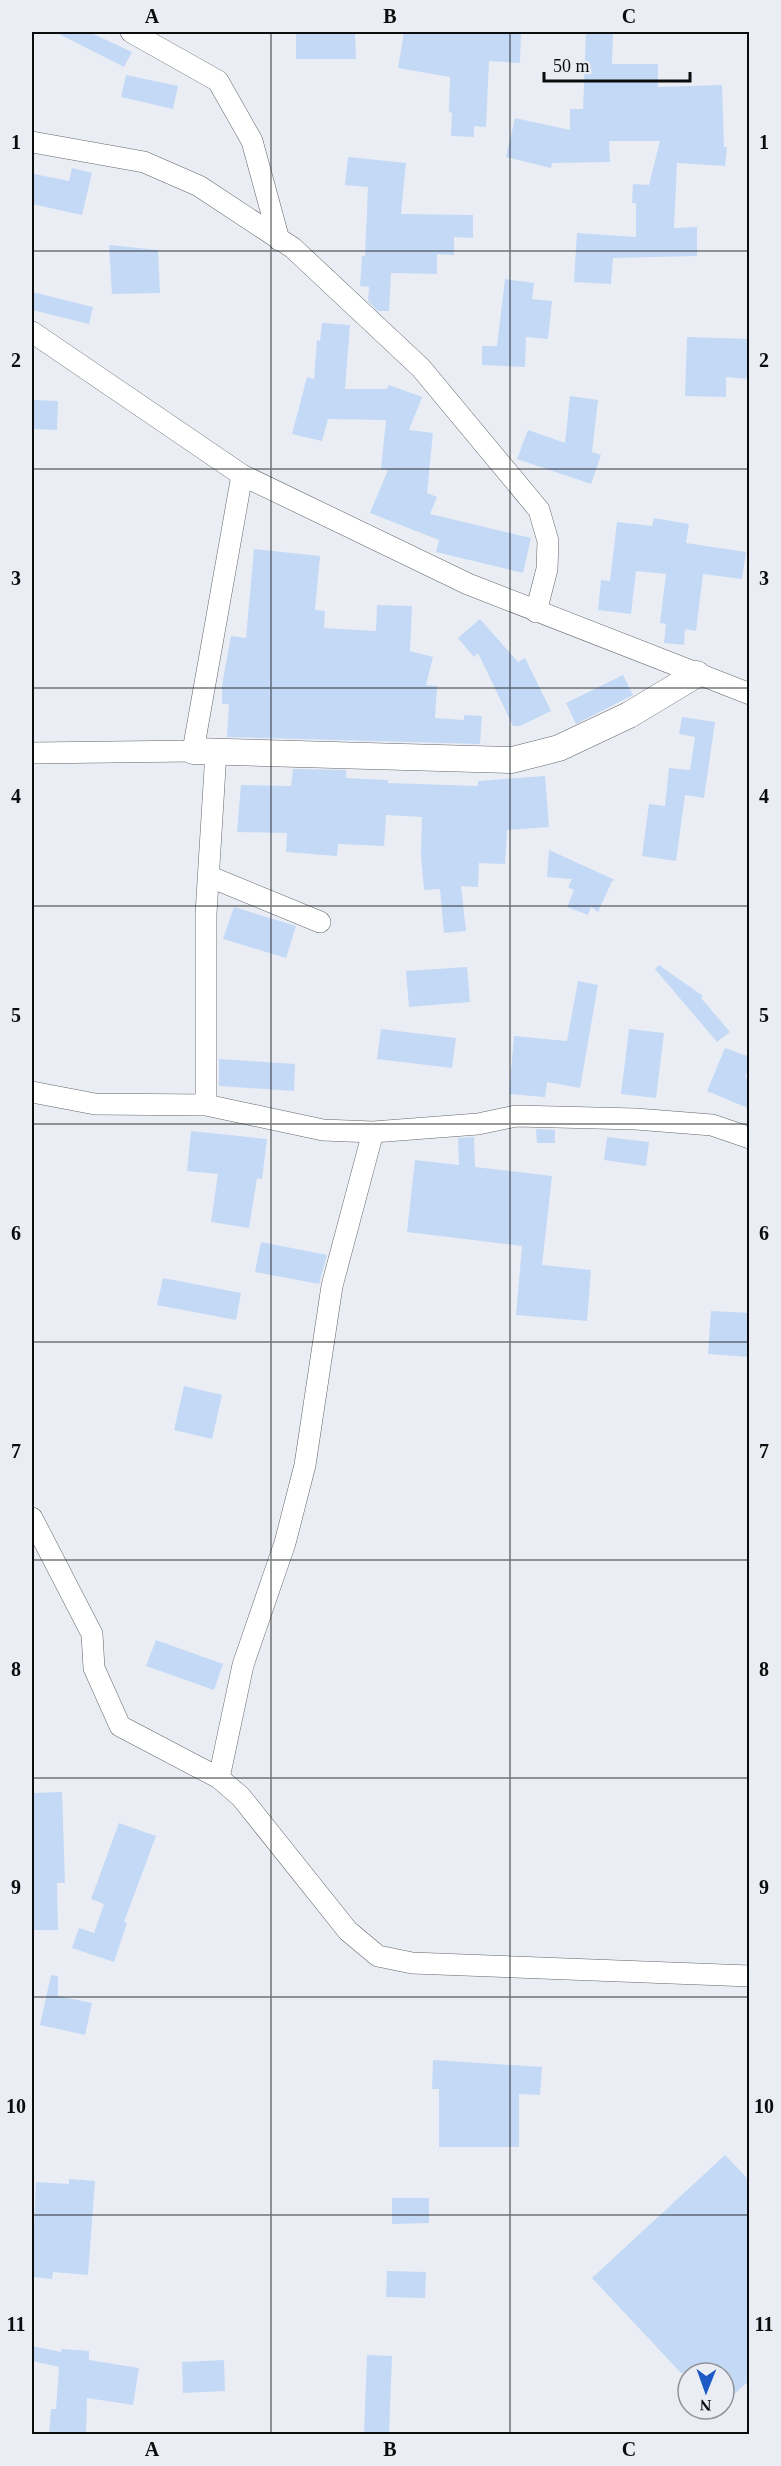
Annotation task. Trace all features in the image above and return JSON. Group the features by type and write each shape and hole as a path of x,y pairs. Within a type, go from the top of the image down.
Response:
{"street":[{"path":"131,32 218,81 252,141 279,240"},
{"path":"32,142 144,162 199,186 293,249 421,368 539,510 548,541 547,569 536,612"},
{"path":"32,332 242,475 468,584 750,694"},
{"path":"206,1105 208,876 205,751 242,475"},
{"path":"32,753 205,751 512,760 569,743 629,715 697,674"},
{"path":"208,876 320,922"},
{"path":"32,1092 95,1104 206,1105 323,1130 373,1132 478,1124 516,1116 636,1119 712,1125 750,1138"},
{"path":"219,1778 243,1665 285,1543 305,1465 332,1286 373,1132"},
{"path":"32,1518 92,1634 94,1668 120,1726 219,1778 241,1797 348,1931 378,1956 412,1964 750,1976"}],"building":[{"path":"55,32 89,32 132,52 124,67"},
{"path":"296,32 355,32 356,59 296,59"},
{"path":"404,32 521,33 520,63 489,61 486,127 474,126 474,137 451,136 450,77 398,68"},
{"path":"586,32 613,32 612,64 658,64 658,87 722,85 724,147 727,147 725,166 677,163 674,228 697,227 697,256 613,258 611,284 574,282 577,233 636,237 636,203 632,203 633,184 649,185 660,141 609,141 610,162 552,163 551,168 506,157 515,118 570,130 570,109 583,109"},
{"path":"126,75 178,86 173,109 121,97"},
{"path":"348,157 406,163 401,214 473,215 473,238 454,237 454,255 437,254 437,274 391,273 389,311 378,311 368,301 369,287 360,286 362,256 365,256 368,187 345,185"},
{"path":"72,168 92,173 82,215 32,204 34,174 69,181"},
{"path":"109,245 158,250 160,293 112,294"},
{"path":"505,279 534,283 532,299 552,301 548,339 526,337 525,367 482,365 482,346 497,346"},
{"path":"32,292 93,307 89,324 32,310"},
{"path":"322,323 350,325 345,389 387,389 389,385 422,397 409,430 433,433 427,493 437,497 430,514 531,538 523,573 436,552 439,540 370,513 388,470 381,469 386,420 328,419 322,441 292,434 307,377 314,379 317,340 320,341"},
{"path":"687,337 750,339 750,379 726,377 726,397 685,396"},
{"path":"570,396 598,400 592,452 601,455 591,484 517,459 528,430 565,443"},
{"path":"32,400 58,401 57,430 32,429"},
{"path":"654,518 689,524 686,543 746,552 742,579 703,574 696,631 685,629 684,645 664,643 666,624 660,623 666,574 636,571 631,614 598,610 601,580 610,581 617,522 652,526"},
{"path":"254,549 320,556 315,610 325,611 324,628 376,631 377,605 412,606 410,651 433,657 426,685 437,686 435,718 464,720 464,715 482,716 480,744 227,737 229,704 222,704 222,685 231,636 246,638"},
{"path":"480,619 518,662 525,658 551,711 520,726 513,726 478,653 474,657 458,638"},
{"path":"623,675 633,695 576,724 566,703"},
{"path":"682,717 715,722 704,798 685,795 676,861 642,856 649,804 665,806 669,768 690,770 695,737 679,734"},
{"path":"293,769 346,770 346,778 388,780 388,783 478,786 478,781 545,776 549,827 507,830 505,864 479,863 478,887 461,886 466,931 444,933 440,889 424,890 421,855 422,817 386,815 384,846 338,844 337,856 286,852 287,833 237,832 241,785 291,786"},
{"path":"549,850 615,880 612,881 598,912 591,907 588,915 567,907 574,890 568,887 572,879 547,877"},
{"path":"234,907 296,926 286,958 223,939"},
{"path":"659,965 703,996 701,998 730,1032 717,1042 655,969"},
{"path":"467,967 470,1002 409,1007 406,971"},
{"path":"578,981 598,985 580,1088 547,1082 545,1097 509,1094 514,1036 567,1041"},
{"path":"381,1029 456,1038 452,1068 377,1059"},
{"path":"629,1029 664,1033 656,1098 621,1094"},
{"path":"725,1048 750,1057 750,1066 745,1077 750,1079 750,1109 707,1091"},
{"path":"219,1059 295,1064 294,1091 219,1086"},
{"path":"536,1129 555,1130 555,1143 537,1143"},
{"path":"191,1131 267,1139 262,1179 257,1178 249,1228 211,1222 218,1174 187,1171"},
{"path":"474,1137 475,1167 552,1176 542,1265 591,1270 587,1321 516,1315 522,1246 407,1232 415,1160 459,1165 458,1138"},
{"path":"607,1137 649,1142 646,1166 604,1160"},
{"path":"261,1242 327,1255 319,1284 255,1272"},
{"path":"163,1278 241,1293 236,1320 157,1305"},
{"path":"711,1311 750,1313 750,1357 708,1354"},
{"path":"184,1386 222,1395 212,1439 174,1430"},
{"path":"156,1640 223,1664 214,1690 146,1666"},
{"path":"62,1792 65,1883 57,1883 58,1930 32,1930 32,1793"},
{"path":"119,1823 156,1836 124,1922 127,1923 114,1962 72,1948 79,1928 94,1933 104,1904 91,1899"},
{"path":"51,1975 58,1976 58,1996 92,2003 85,2035 40,2025"},
{"path":"433,2060 542,2067 540,2095 519,2094 519,2147 439,2147 439,2089 432,2089"},
{"path":"725,2155 750,2181 750,2380 736,2392 736,2361 676,2361 676,2368 592,2278"},
{"path":"69,2179 95,2181 88,2275 53,2272 52,2279 32,2277 36,2182 69,2184"},
{"path":"392,2198 429,2198 429,2223 392,2224"},
{"path":"387,2271 426,2272 425,2298 386,2297"},
{"path":"32,2346 61,2352 61,2349 89,2351 89,2360 139,2368 133,2405 87,2398 86,2434 49,2434 51,2409 56,2409 59,2367 32,2361"},
{"path":"367,2355 392,2356 389,2434 364,2434"},
{"path":"224,2360 225,2391 183,2393 182,2362"}]}
